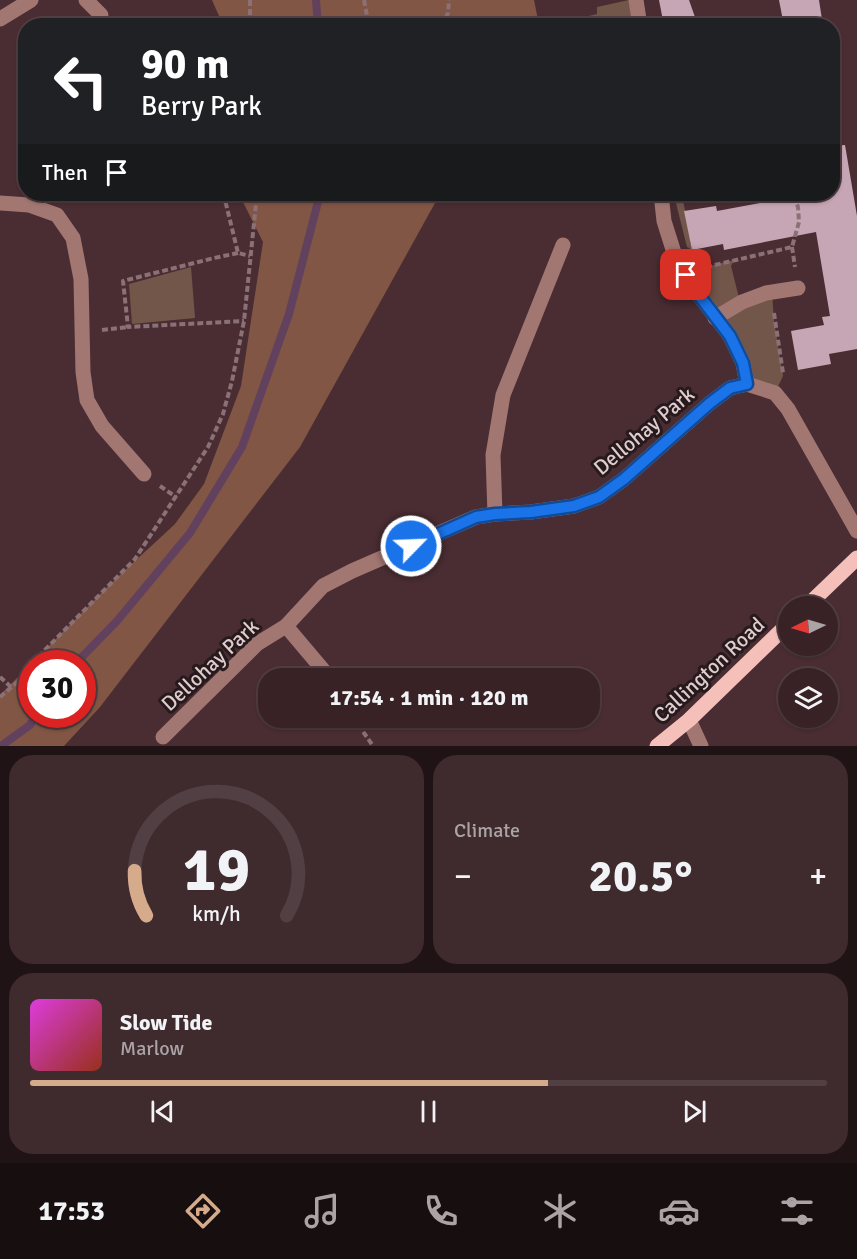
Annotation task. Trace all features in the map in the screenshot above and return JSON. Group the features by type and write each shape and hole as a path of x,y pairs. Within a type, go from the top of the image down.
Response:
{"main road":[{"path":"817,596 857,558"},
{"name":"Callington Road","path":"657,746 689,720 778,635"}],"street":[{"path":"0,19 31,0"},
{"path":"86,0 101,15"},
{"path":"636,0 639,18"},
{"path":"662,201 664,221 676,259 730,336 743,363 747,384 775,393 788,409 857,531"},
{"path":"0,203 29,205 57,215 73,238 81,279 83,372 87,400 102,426 144,474"},
{"path":"495,514 493,455 503,395 562,245"},
{"path":"716,318 742,302 766,293 798,288"},
{"name":"Dellohay Park","path":"163,737 257,644 286,626 323,586 476,517 574,506 599,497 624,479 710,403 730,388 747,384"},
{"name":"Dellohay Park","path":"286,626 321,668"},
{"path":"689,720 701,746"}],"path":[{"path":"249,0 250,18"},
{"path":"364,0 367,18"},
{"path":"446,18 449,0"},
{"path":"225,201 238,253"},
{"path":"45,650 135,559 208,447 223,414 244,321 256,201"},
{"path":"686,275 710,266 792,247 799,222 796,201"},
{"path":"244,321 128,327 123,281 238,253 250,256"},
{"path":"772,292 783,376 775,393"},
{"path":"0,677 11,687"},
{"path":"0,697 18,682"},
{"path":"361,728 373,746"}],"shaded area":[{"path":"212,0 534,0 538,18 220,18"},
{"path":"629,0 637,18 581,18 597,14 597,7"},
{"path":"242,201 436,201 300,447 96,711 96,650 45,650 108,586 175,524 204,484 241,386 263,242"},
{"path":"676,201 683,201 692,250 687,247"},
{"path":"734,260 731,266 740,302 772,292 783,376 775,393 747,384 743,363 686,275"},
{"path":"191,267 195,318 132,324 129,284"},
{"path":"18,677 18,728 81,728 64,746 0,746 0,695"}],"building":[{"path":"659,0 689,0 695,18 662,18"},
{"path":"779,0 819,0 822,18 782,18"},
{"path":"840,145 845,145 857,216 857,349 829,354 831,364 798,370 791,331 824,325 822,317 830,316 816,232 724,250 723,244 692,250 684,211 716,206 717,211 771,201 840,201"}],"waterway":[{"path":"316,0 317,18"},
{"path":"89,650 117,621 190,533 242,447 289,314 318,201"},
{"path":"1,746 26,728"}],"route":[{"path":"411,546 476,517 574,506 599,497 624,479 710,403 730,388 747,384 743,363 730,336 686,275"}]}
